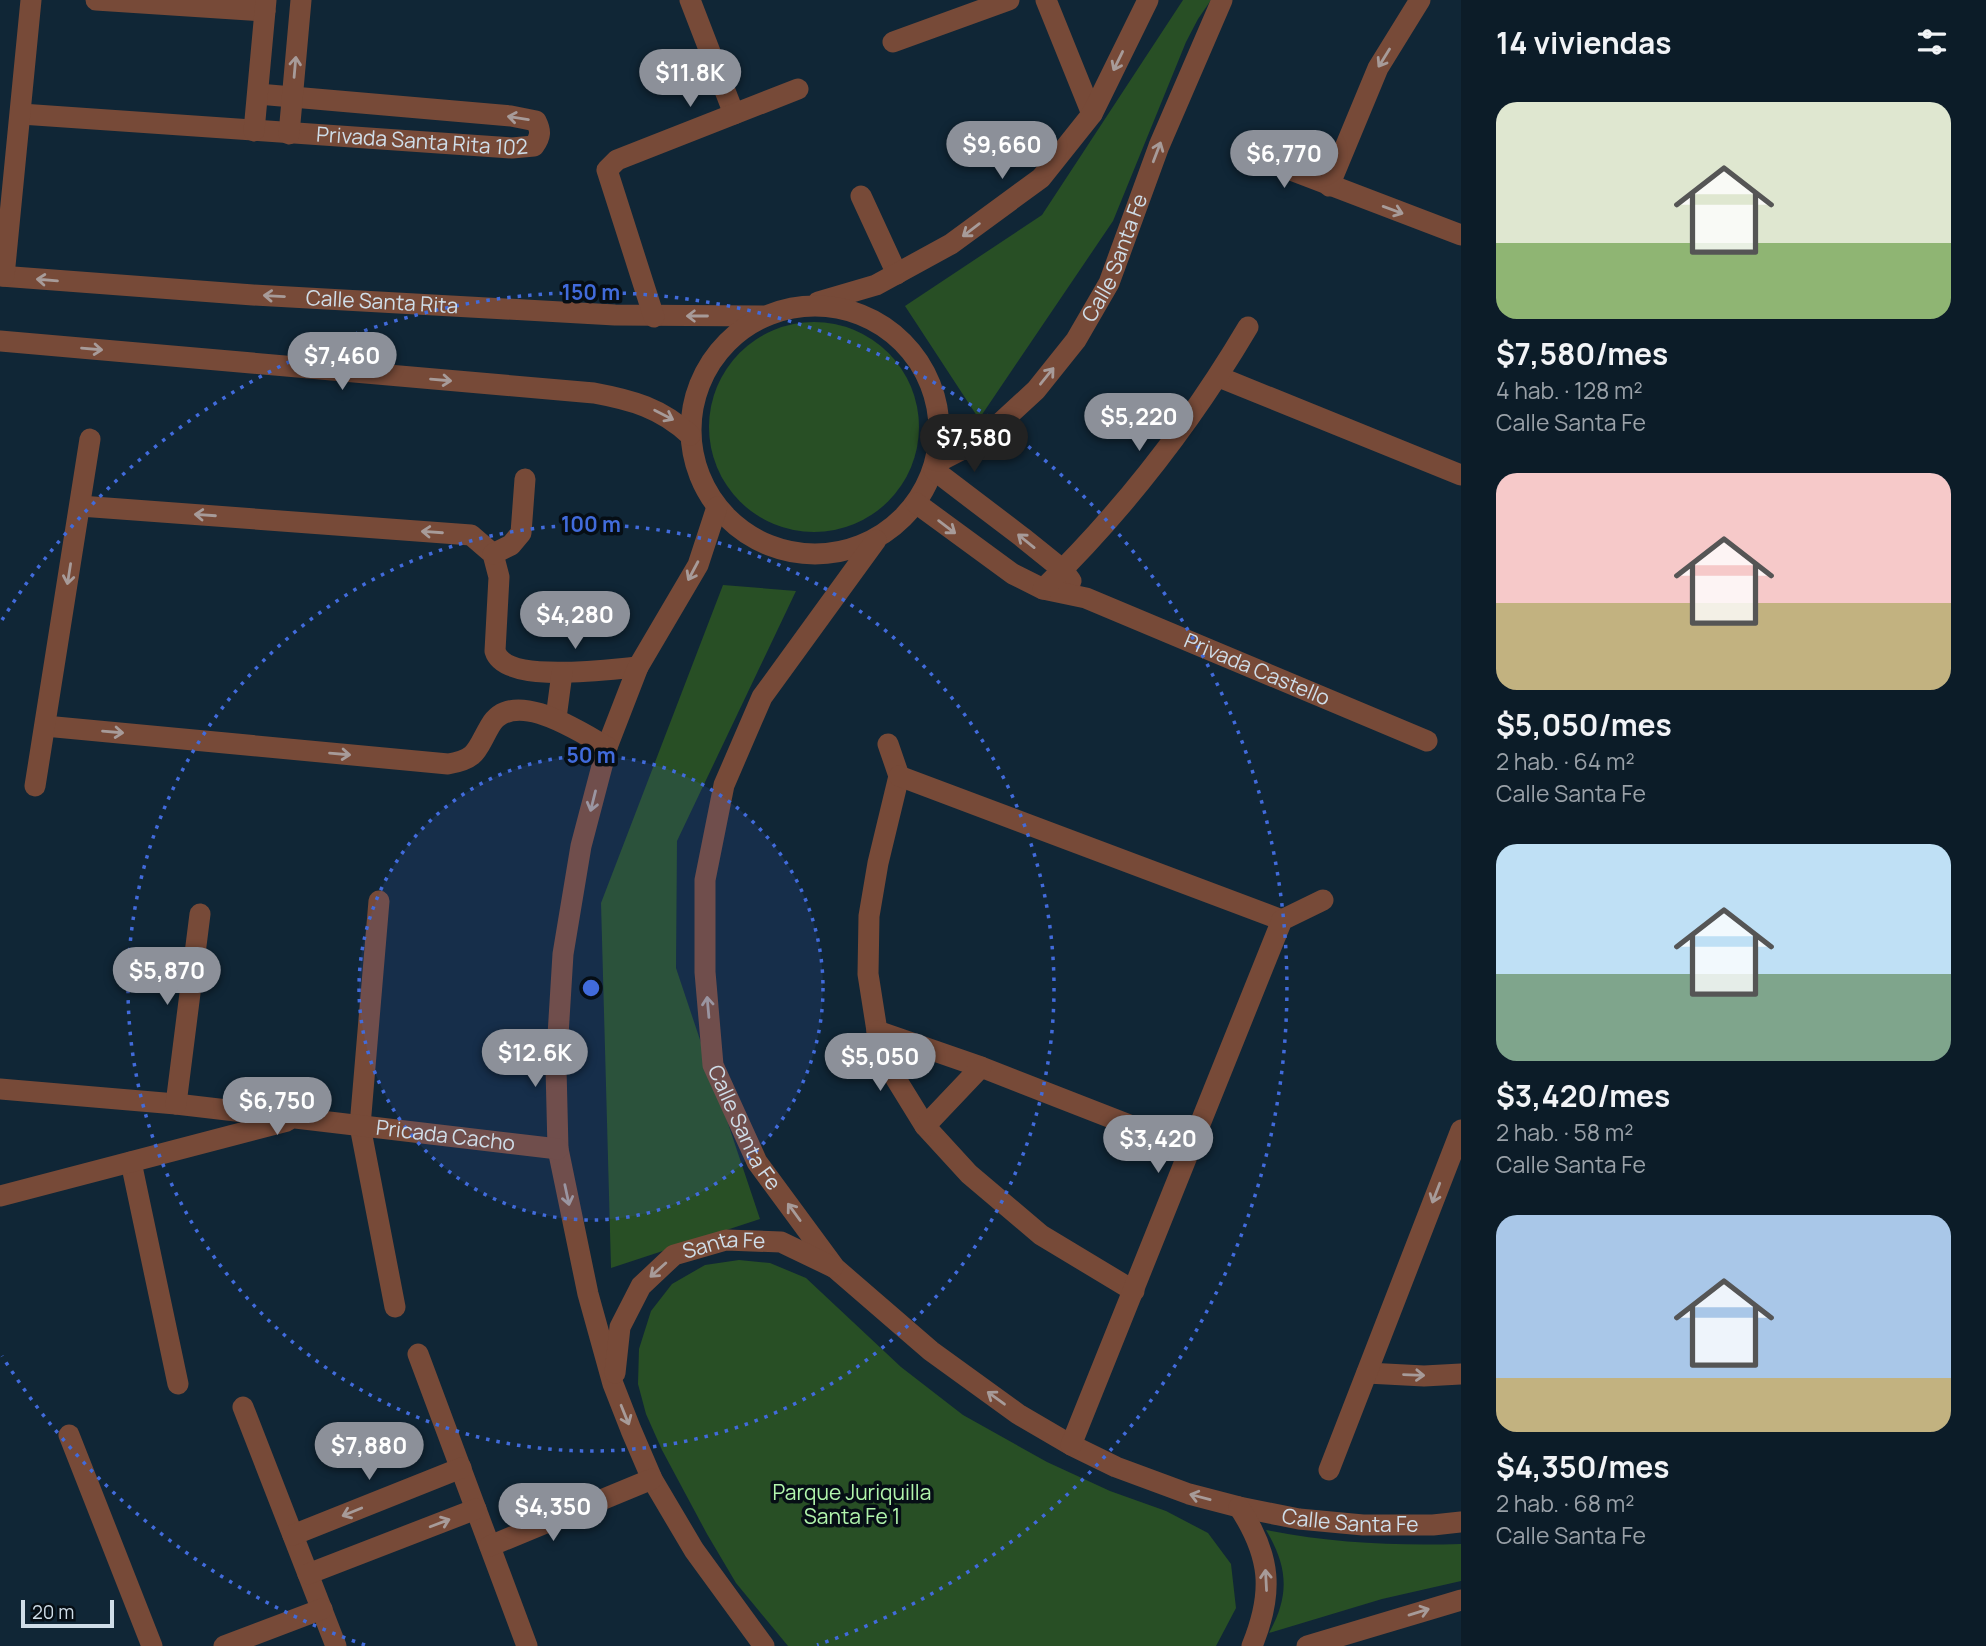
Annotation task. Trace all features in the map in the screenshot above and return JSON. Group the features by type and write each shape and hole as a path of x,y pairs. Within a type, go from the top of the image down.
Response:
{"street":[{"path":"2,276 31,0"},
{"path":"96,0 265,6 254,131"},
{"name":"Privada Santa Rita 102","path":"289,134 301,0"},
{"path":"690,0 734,114"},
{"path":"893,42 1009,0"},
{"path":"1046,0 1092,114"},
{"path":"803,306 837,308 870,318 899,338 914,355 936,395 941,429 935,467 916,503 900,523 876,540 843,552 807,555 773,548 742,531 717,507 698,473 690,435 693,405 702,377 718,352 740,331 766,316 876,285 951,244 1041,178 1092,114 1149,0"},
{"name":"Calle Santa Fe","path":"935,467 998,425 1036,390 1076,340 1109,283 1159,146 1222,0"},
{"path":"1329,186 1378,68 1420,0"},
{"path":"654,317 607,170 617,160 798,89"},
{"name":"Privada Santa Rita 102","path":"21,114 512,148 534,146 539,138 540,130 536,121 511,116 258,93"},
{"path":"1254,156 1461,235"},
{"path":"861,196 897,274"},
{"name":"Calle Santa Rita","path":"2,276 253,295 654,317 766,316"},
{"path":"1043,589 1146,478 1219,377 1248,327"},
{"path":"0,341 594,393 635,401 674,420 690,435"},
{"path":"1219,377 1461,475"},
{"path":"35,786 90,439"},
{"name":"Privada Castello","path":"935,467 1063,570 1086,598"},
{"path":"494,554 511,545 522,533 525,478"},
{"name":"Privada Castello","path":"916,503 1013,574 1043,589 1086,598 1427,741"},
{"path":"80,506 471,535 494,554 499,578 495,651 505,664 529,670 562,673 638,667"},
{"path":"717,507 698,565 638,667 607,747 581,846 563,954 556,1068 558,1149 587,1294 613,1384 652,1479 694,1550 764,1646"},
{"name":"Calle Santa Fe","path":"876,540 762,697 724,785 705,880 705,972 713,1065 757,1162 835,1268 930,1351 1018,1414 1071,1445 1116,1467 1189,1494 1299,1519 1363,1525 1433,1525 1461,1522"},
{"path":"556,718 562,673"},
{"path":"45,726 448,764 463,762 474,755 497,716 506,712 527,711 556,718 607,747"},
{"path":"888,744 899,776 878,863 869,916 868,974 877,1031 896,1079 925,1125 969,1174 1041,1235 1134,1291"},
{"path":"899,776 1282,920"},
{"path":"1071,1445 1282,920 1323,900"},
{"path":"379,901 360,1125 395,1307"},
{"path":"176,1104 200,914"},
{"path":"877,1031 981,1067 1191,1149"},
{"path":"925,1125 981,1067"},
{"name":"Pricada Cacho","path":"0,1089 176,1104 558,1149"},
{"path":"0,1196 300,1118"},
{"path":"1329,1469 1461,1130"},
{"path":"131,1162 178,1384"},
{"name":"Santa Fe","path":"613,1384 620,1328 641,1286 674,1255 726,1240 780,1242 835,1268"},
{"path":"418,1354 527,1646"},
{"path":"1367,1373 1424,1376 1461,1374"},
{"path":"243,1408 336,1646"},
{"path":"69,1435 152,1646"},
{"path":"293,1535 461,1468"},
{"path":"490,1546 652,1479"},
{"name":"Calle Santa Fe","path":"1239,1507 1255,1532 1265,1560 1267,1590 1263,1619 1252,1646"},
{"path":"308,1574 476,1509"},
{"path":"1319,1644 1377,1636 1461,1600"},
{"path":"224,1646 322,1609"}],"green space":[{"path":"1183,0 1211,0 1186,42 1113,221 979,419 905,306 1042,215"},
{"path":"814,322 854,330 888,353 911,387 919,427 911,467 888,501 854,524 814,532 774,524 740,501 717,467 709,427 717,387 740,353 774,330"},
{"path":"723,585 796,591 677,841 676,968 760,1219 611,1268 601,903"},
{"name":"Parque Juriquilla Santa Fe 1","path":"739,1260 770,1263 806,1278 901,1367 963,1415 1047,1462 1110,1491 1166,1511 1208,1533 1231,1564 1236,1608 1216,1646 788,1646 736,1583 707,1534 662,1450 646,1414 638,1384 639,1349 651,1311 672,1284 705,1265"},
{"path":"1266,1530 1363,1543 1461,1544 1461,1581 1382,1599 1269,1633 1280,1606 1284,1581 1279,1556"}]}
